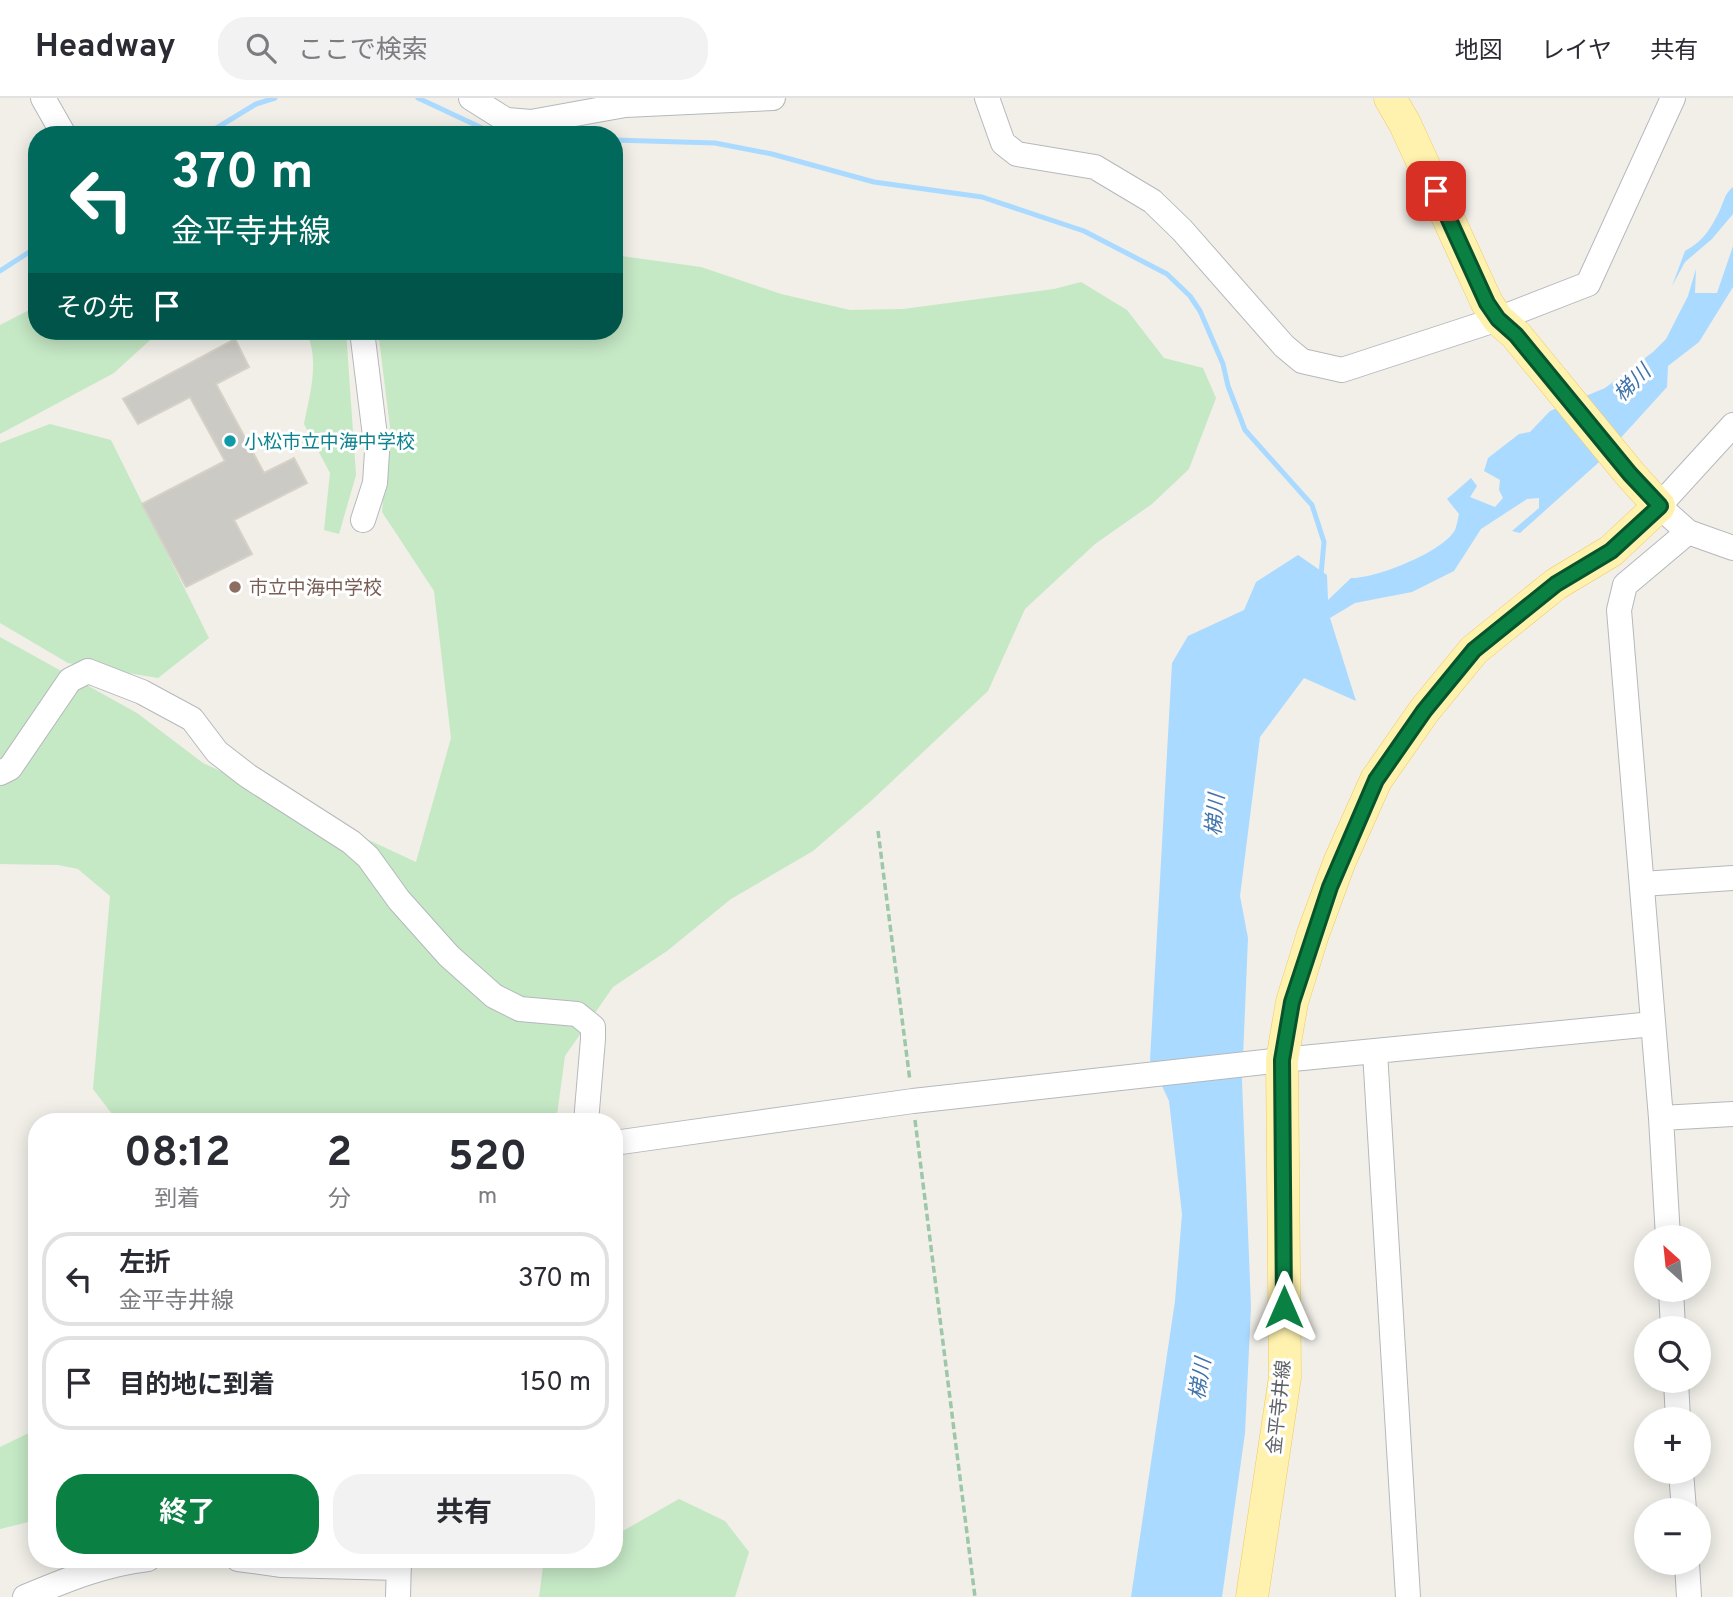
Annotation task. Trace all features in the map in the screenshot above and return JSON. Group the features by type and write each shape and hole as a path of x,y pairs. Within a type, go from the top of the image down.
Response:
{"main road":[{"path":"1390,98 1405,124 1487,303 1660,506"},
{"name":"金平寺井線","path":"1252,1597 1285,1377 1267,1062 1292,1002 1339,863 1376,780 1424,711 1474,650 1556,584 1611,551 1660,506"}],"street":[{"path":"43,98 59,126"},
{"path":"471,98 506,120 531,122 624,102 774,98"},
{"path":"987,98 1003,143 1017,154 1095,167 1152,201 1182,230 1252,311 1302,361 1342,370 1507,327 1588,284 1673,98"},
{"path":"363,340 377,452 375,483 363,520"},
{"path":"1733,425 1660,506 1688,532 1733,548"},
{"path":"1667,1225 1661,1118 1619,610 1625,585 1688,532"},
{"path":"0,773 10,768 70,680 88,671 142,692 192,719 218,752 248,776 351,842 368,857 399,900 449,956 494,996 520,1009 577,1014 586,1020 593,1027 587,1113"},
{"path":"1642,884 1733,878"},
{"path":"623,1142 913,1101 1267,1062 1653,1024"},
{"path":"1375,1052 1408,1597"},
{"path":"1661,1118 1733,1114"},
{"path":"25,1597 98,1568"},
{"path":"398,1597 399,1568"},
{"path":"1688,1575 1689,1597"}],"path":[{"path":"878,831 975,1597"}],"green space":[{"path":"623,256 701,267 781,294 850,310 903,309 1054,289 1081,282 1127,310 1164,358 1203,368 1216,398 1189,469 1152,504 1095,544 1025,609 988,691 871,801 813,851 731,899 667,951 613,987 565,1056 557,1113 111,1113 93,1089 110,896 78,869 58,865 0,864 0,637 137,713 203,763 416,862 451,738 434,591 382,512 390,427 379,340 623,340"},
{"path":"28,311 28,340 150,340 114,373 0,434 0,325"},
{"path":"309,340 347,340 356,475 339,534 324,530 330,473 304,424 313,365"},
{"path":"50,424 111,440 209,638 158,678 68,663 0,623 0,443"},
{"path":"28,1433 28,1522 0,1529 0,1447"},
{"path":"679,1499 725,1521 749,1552 735,1597 539,1597 543,1568 623,1568 623,1531"}],"water":[{"path":"1733,187 1733,214 1712,239 1685,262 1672,286 1685,251 1697,243 1712,225 1726,195"},
{"name":"梯川","path":"1733,246 1733,287 1699,342 1668,366 1667,387 1597,464 1520,533 1512,531 1539,508 1539,498 1527,499 1481,529 1454,571 1412,592 1355,603 1330,618 1356,701 1304,678 1260,737 1240,896 1248,938 1242,1081 1251,1307 1245,1433 1222,1597 1131,1597 1175,1301 1182,1214 1169,1101 1150,1060 1172,663 1188,636 1244,610 1256,582 1298,555 1327,575 1328,600 1351,578 1376,574 1408,563 1448,538 1455,530 1459,514 1447,499 1471,478 1477,486 1470,497 1495,507 1503,498 1499,490 1500,480 1484,471 1488,458 1519,434 1530,432 1550,411 1605,388 1653,352 1666,339 1688,296 1696,269 1695,293 1717,293"}],"building":[{"path":"236,340 249,367 216,384 264,473 294,458 307,483 234,520 252,554 186,587 142,504 225,461 190,397 138,424 123,399"}],"waterway":[{"path":"220,126 256,104 275,98"},
{"path":"418,98 478,126"},
{"path":"623,140 715,143 772,154 874,182 982,197 1084,231 1167,274 1190,296 1200,311 1223,364 1228,386 1245,430 1312,505 1324,542 1321,575"},
{"path":"0,271 28,253"}],"place":[{"name":"小松市立中海中学校","path":"230,441"},
{"name":"市立中海中学校","path":"235,587"}],"route":[{"path":"1284,1307 1282,1060 1292,1002 1339,863 1376,780 1424,711 1474,650 1556,584 1611,551 1660,506 1630,474 1516,335 1498,319 1487,303 1436,191"}]}
